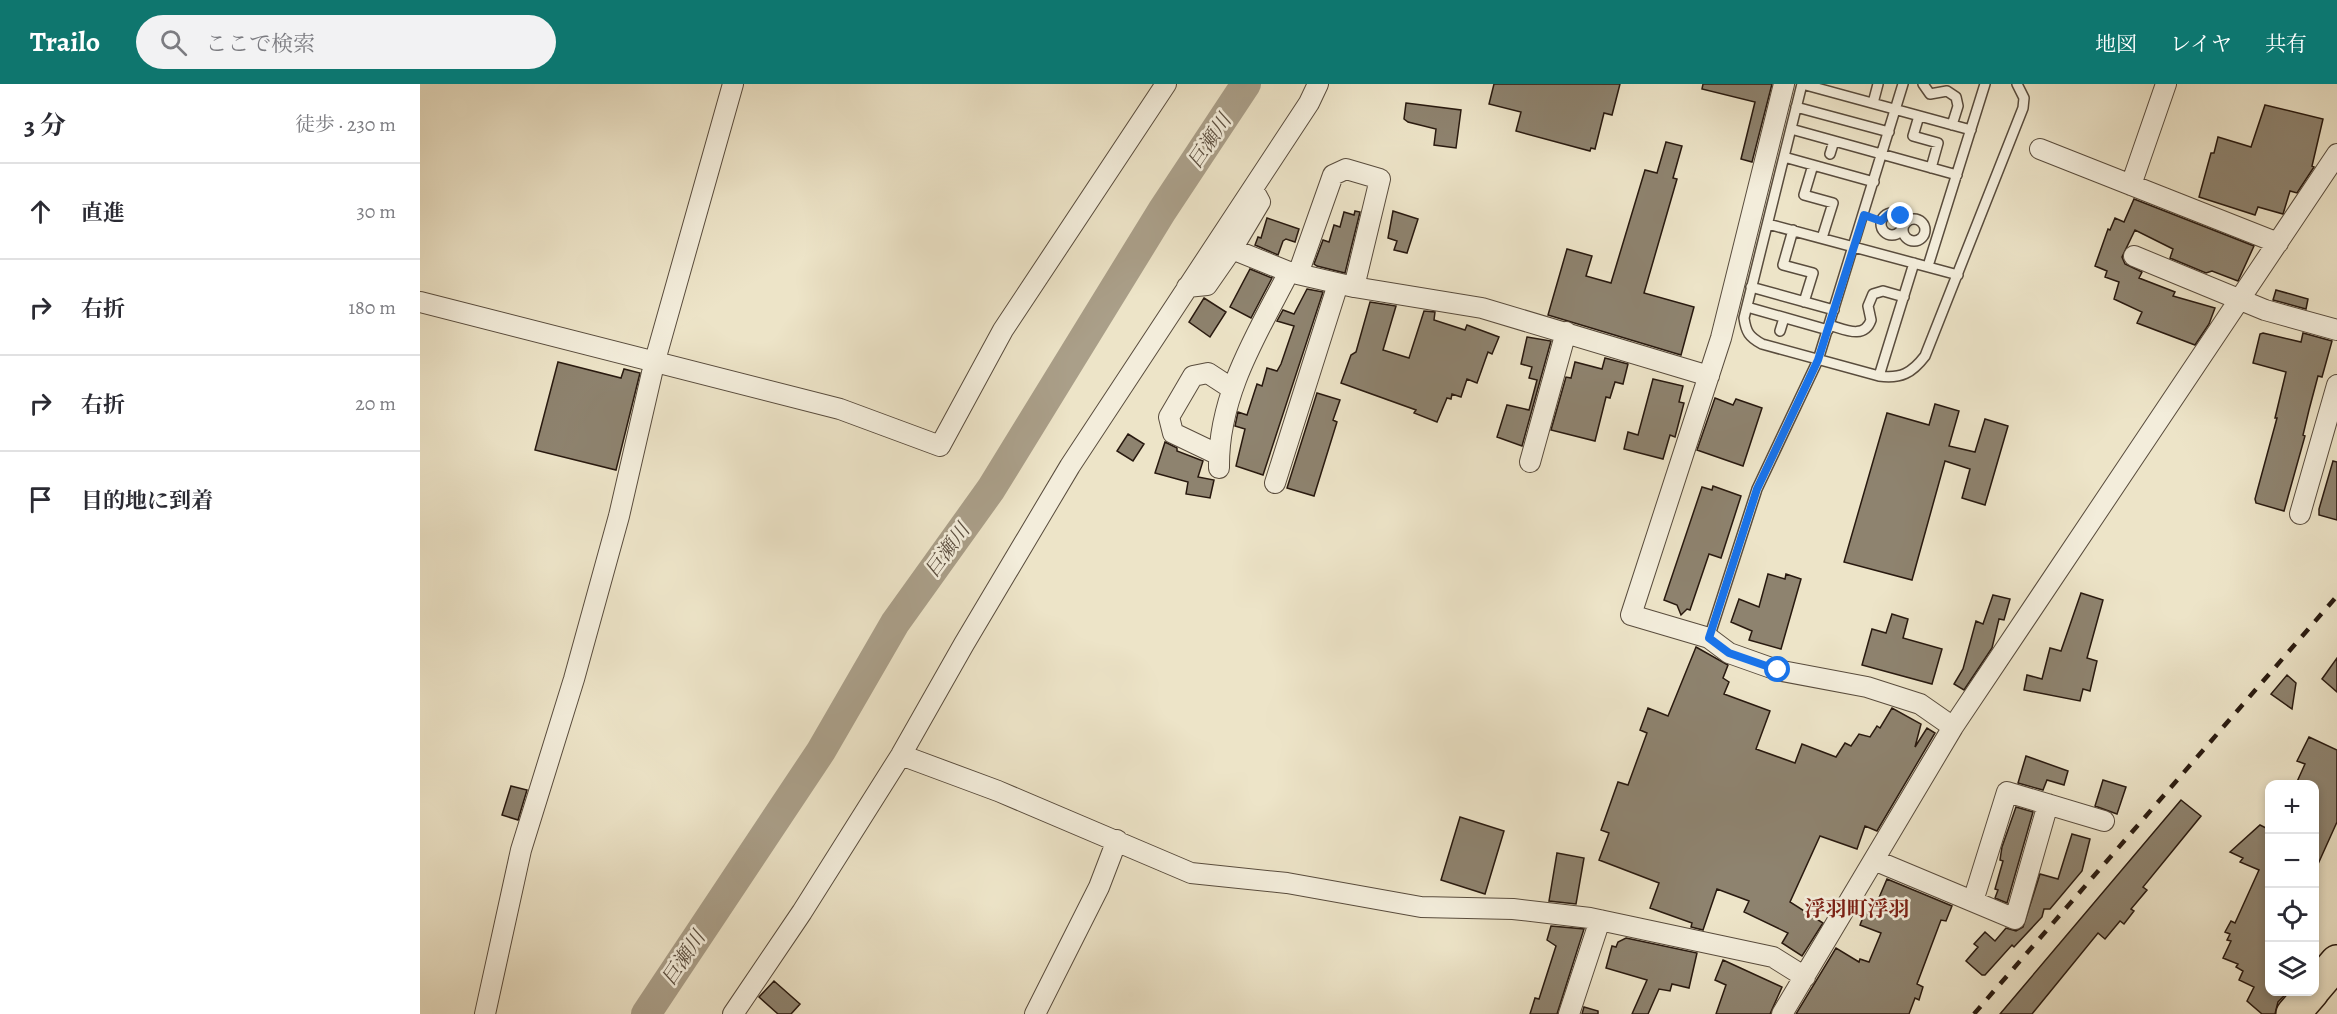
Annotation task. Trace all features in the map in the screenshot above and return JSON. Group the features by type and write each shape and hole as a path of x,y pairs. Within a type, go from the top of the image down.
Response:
{"highway":[{"path":"2319,983 2337,962"},
{"path":"2294,1014 2308,996"}],"street":[{"path":"485,1014 521,850 580,658 619,516 654,364 732,84"},
{"path":"420,302 654,364 840,409 939,447 1002,330 1166,84"},
{"path":"732,1014 802,912 901,755 1070,466 1163,328 1187,287 1309,103 1318,84"},
{"path":"1784,84 1721,338 1631,615 1709,638 1729,653 1778,670 1867,687 1920,704 1953,727"},
{"path":"2131,185 2166,84"},
{"path":"2040,149 2278,243"},
{"path":"1782,1014 1953,727 2337,154"},
{"path":"1232,388 1208,373 1193,376 1169,417 1173,433 1219,461 1219,443 1232,388 1294,273 1334,174 1346,169 1380,179 1346,286 1275,483"},
{"path":"1187,287 1207,285 1232,249 1260,202 1252,189"},
{"path":"1232,249 1294,273 1346,286 1482,308 1709,376"},
{"path":"2133,256 2239,300 2337,330"},
{"path":"1530,462 1566,332"},
{"path":"2300,514 2337,385"},
{"path":"901,755 1117,840 1191,873 1287,883 1421,907 1513,909 1600,920 1773,957 1805,977"},
{"path":"1973,901 2007,792 2104,821"},
{"path":"1874,860 2015,919 2048,804"},
{"path":"1035,1014 1099,887 1117,840"},
{"path":"1569,1014 1600,920"}],"lane":[{"path":"1971,130 1802,84 1744,318 1750,338 1762,344 1879,376 1893,378 1914,370 1925,356 2023,108 2024,98 2017,84"},
{"path":"1873,104 1878,84"},
{"path":"1709,638 1757,489 1818,360 1855,247 1903,84"},
{"path":"1923,84 1930,94 1947,91 1956,98 1958,106 1952,125"},
{"path":"1928,266 1985,84"},
{"path":"1796,107 1889,132"},
{"path":"1919,116 1913,136 1938,143 1931,168"},
{"path":"1791,129 1957,175"},
{"path":"1830,154 1834,141"},
{"path":"1784,157 1874,182"},
{"path":"1813,165 1804,195 1833,203 1822,238"},
{"path":"1881,221 1882,230 1888,235 1896,235 1903,227 1907,221 1917,219 1923,222 1925,233 1921,239 1912,240 1904,234 1903,227 1903,219 1895,213 1887,214 1881,221"},
{"path":"1864,215 1881,221"},
{"path":"1768,224 1958,275"},
{"path":"1793,230 1783,265 1812,273 1804,302"},
{"path":"1925,233 1938,236"},
{"path":"1879,376 1904,297 1912,240"},
{"path":"1751,287 1834,310"},
{"path":"1747,307 1784,318 1859,333 1870,326 1871,315 1868,306 1873,294 1883,291 1904,297"},
{"path":"1780,331 1784,318"}],"building":[{"path":"1494,84 1620,84 1612,115 1604,113 1595,149 1591,148 1590,151 1516,131 1521,112 1489,104"},
{"path":"1703,84 1772,84 1752,162 1741,159 1755,102 1702,89"},
{"path":"1406,103 1461,110 1456,148 1434,145 1436,129 1404,119"},
{"path":"2265,105 2323,119 2312,166 2314,167 2297,193 2290,191 2283,214 2258,207 2255,215 2199,197 2211,153 2214,153 2218,137 2251,147"},
{"path":"1666,142 1682,146 1673,178 1677,179 1644,293 1694,307 1681,355 1548,315 1567,249 1592,256 1586,276 1611,283 1645,170 1657,173"},
{"path":"2134,199 2254,246 2238,281 2212,271 2206,273 2170,258 2173,249 2135,230 2122,257 2125,264 2142,272 2139,278 2175,292 2173,296 2215,308 2209,324 2195,345 2137,323 2142,312 2114,299 2119,282 2105,277 2107,271 2095,266 2108,229 2110,230 2115,218 2124,222"},
{"path":"1355,211 1360,212 1345,273 1314,264 1323,240 1329,242 1334,225 1340,227 1344,212 1354,215"},
{"path":"1393,211 1418,219 1407,253 1394,250 1397,241 1388,238"},
{"path":"1267,218 1299,229 1295,242 1286,239 1283,241 1278,255 1255,245 1258,237 1261,238"},
{"path":"1250,269 1272,278 1251,318 1230,307"},
{"path":"1307,289 1323,292 1263,475 1236,466 1245,429 1235,426 1238,412 1247,415 1257,384 1262,386 1267,368 1277,371 1281,364 1294,326 1277,321 1283,310 1294,314"},
{"path":"2276,290 2308,299 2306,309 2273,300"},
{"path":"1204,298 1226,312 1210,337 1189,322"},
{"path":"1370,302 1396,306 1383,350 1409,358 1424,311 1435,312 1434,320 1465,330 1467,325 1499,337 1492,354 1488,352 1477,383 1467,379 1461,397 1452,394 1451,399 1447,398 1437,422 1414,413 1416,410 1341,383 1351,355 1356,352"},
{"path":"2303,333 2332,341 2322,377 2318,376 2303,435 2305,436 2284,511 2256,503 2255,499 2277,418 2275,418 2286,372 2253,363 2260,334 2301,342"},
{"path":"1527,337 1551,341 1522,446 1497,437 1507,405 1529,410 1537,380 1529,378 1532,367 1521,364"},
{"path":"1605,358 1628,364 1623,384 1615,382 1610,398 1606,397 1595,441 1551,430 1566,377 1571,378 1575,362 1602,369"},
{"path":"558,362 621,378 624,369 640,373 616,470 535,450"},
{"path":"1653,379 1683,386 1679,402 1684,403 1675,437 1670,435 1663,459 1624,449 1628,432 1638,435"},
{"path":"1317,393 1340,400 1333,420 1337,422 1314,496 1287,488"},
{"path":"1715,398 1733,405 1736,399 1762,408 1743,466 1697,450"},
{"path":"1935,404 1959,411 1949,446 1975,452 1985,419 2008,426 1985,505 1962,498 1970,469 1945,461 1912,580 1844,562 1887,413 1929,425"},
{"path":"1128,434 1144,444 1133,461 1117,451"},
{"path":"1165,442 1177,448 1177,451 1203,461 1198,477 1214,480 1210,498 1186,494 1188,482 1155,473"},
{"path":"2333,461 2337,462 2337,520 2319,515"},
{"path":"1713,486 1741,496 1721,558 1709,554 1690,610 1687,609 1681,615 1677,605 1664,600 1702,487 1712,490"},
{"path":"1768,574 1785,579 1786,574 1801,579 1781,649 1749,640 1752,631 1731,622 1739,599 1759,607"},
{"path":"2081,593 2103,600 2087,658 2097,661 2090,691 2083,689 2080,701 2024,690 2027,675 2042,679 2050,648 2061,651"},
{"path":"1993,595 2010,599 2004,620 1999,619 1992,648 1964,690 1954,684 1963,669 1976,621 1983,624"},
{"path":"1892,614 1908,619 1903,638 1942,649 1932,684 1862,665 1872,629 1886,633"},
{"path":"1696,647 1728,665 1723,678 1729,682 1724,694 1770,711 1756,749 1795,763 1802,744 1836,757 1845,743 1851,746 1859,734 1870,737 1877,726 1880,728 1892,708 1921,724 1915,747 1927,728 1935,733 1877,831 1865,826 1857,849 1820,836 1790,902 1823,923 1802,956 1782,943 1788,933 1744,912 1749,901 1717,889 1703,930 1691,927 1692,923 1650,908 1659,883 1599,860 1609,833 1601,830 1618,782 1628,785 1647,733 1640,730 1648,708 1668,716"},
{"path":"2337,658 2337,692 2322,679"},
{"path":"2287,675 2296,683 2292,709 2271,694"},
{"path":"2309,737 2337,750 2337,822 2319,862 2319,780 2298,780 2305,764 2297,761"},
{"path":"2026,756 2068,771 2064,785 2047,780 2043,790 2018,783"},
{"path":"2103,780 2126,787 2117,814 2095,806"},
{"path":"511,786 527,790 518,820 502,815"},
{"path":"2181,800 2201,816 2143,887 2147,890 2131,909 2134,911 2124,924 2120,921 2105,939 2098,933 2032,1014 2000,1014"},
{"path":"2016,807 2033,812 2007,903 1995,898 1998,890 1995,889 2003,861 2000,860 2002,847"},
{"path":"1460,817 1504,831 1485,894 1441,880"},
{"path":"2260,825 2265,828 2265,996 2284,996 2278,1002 2275,1014 2262,1014 2247,1001 2254,987 2239,980 2243,971 2236,967 2238,964 2223,958 2231,941 2227,940 2230,934 2225,932 2231,921 2235,923 2259,870 2240,862 2243,858 2230,852"},
{"path":"2072,834 2090,839 2082,871 2050,909 2044,909 2042,917 2014,947 2012,945 1985,975 1982,975 1966,961 1978,947 1974,944 1985,932 1995,941 2006,928 2016,931 2023,927 2040,874 2058,879"},
{"path":"1557,853 1584,858 1576,904 1549,901"},
{"path":"1887,879 1952,906 1946,921 1941,920 1917,984 1923,987 1919,1000 1915,998 1909,1014 1796,1014 1836,948 1859,962 1860,959 1869,962 1881,933 1860,925 1865,912 1872,914"},
{"path":"1551,926 1584,929 1557,1014 1530,1014 1535,998 1539,999 1556,946 1547,940"},
{"path":"1626,938 1697,953 1689,988 1672,984 1670,991 1659,989 1648,1014 1632,1014 1647,980 1606,968 1612,946 1616,947 1618,942"},
{"path":"1723,960 1782,987 1770,1014 1716,1014 1726,985 1715,980"},
{"path":"774,981 800,1004 791,1014 778,1014 759,997"},
{"path":"1584,1007 1598,1011 1598,1014 1582,1014"}],"waterway":[{"name":"巨瀬川","path":"646,1014 821,751 895,623 991,489 1162,211 1246,84"}],"railway":[{"path":"1974,1014 2337,596"}],"district":[{"name":"浮羽町浮羽","path":"1857,909"}],"route":[{"path":"1778,670 1729,653 1709,638 1757,489 1818,360 1864,215 1881,221 1891,212 1901,216"}]}
